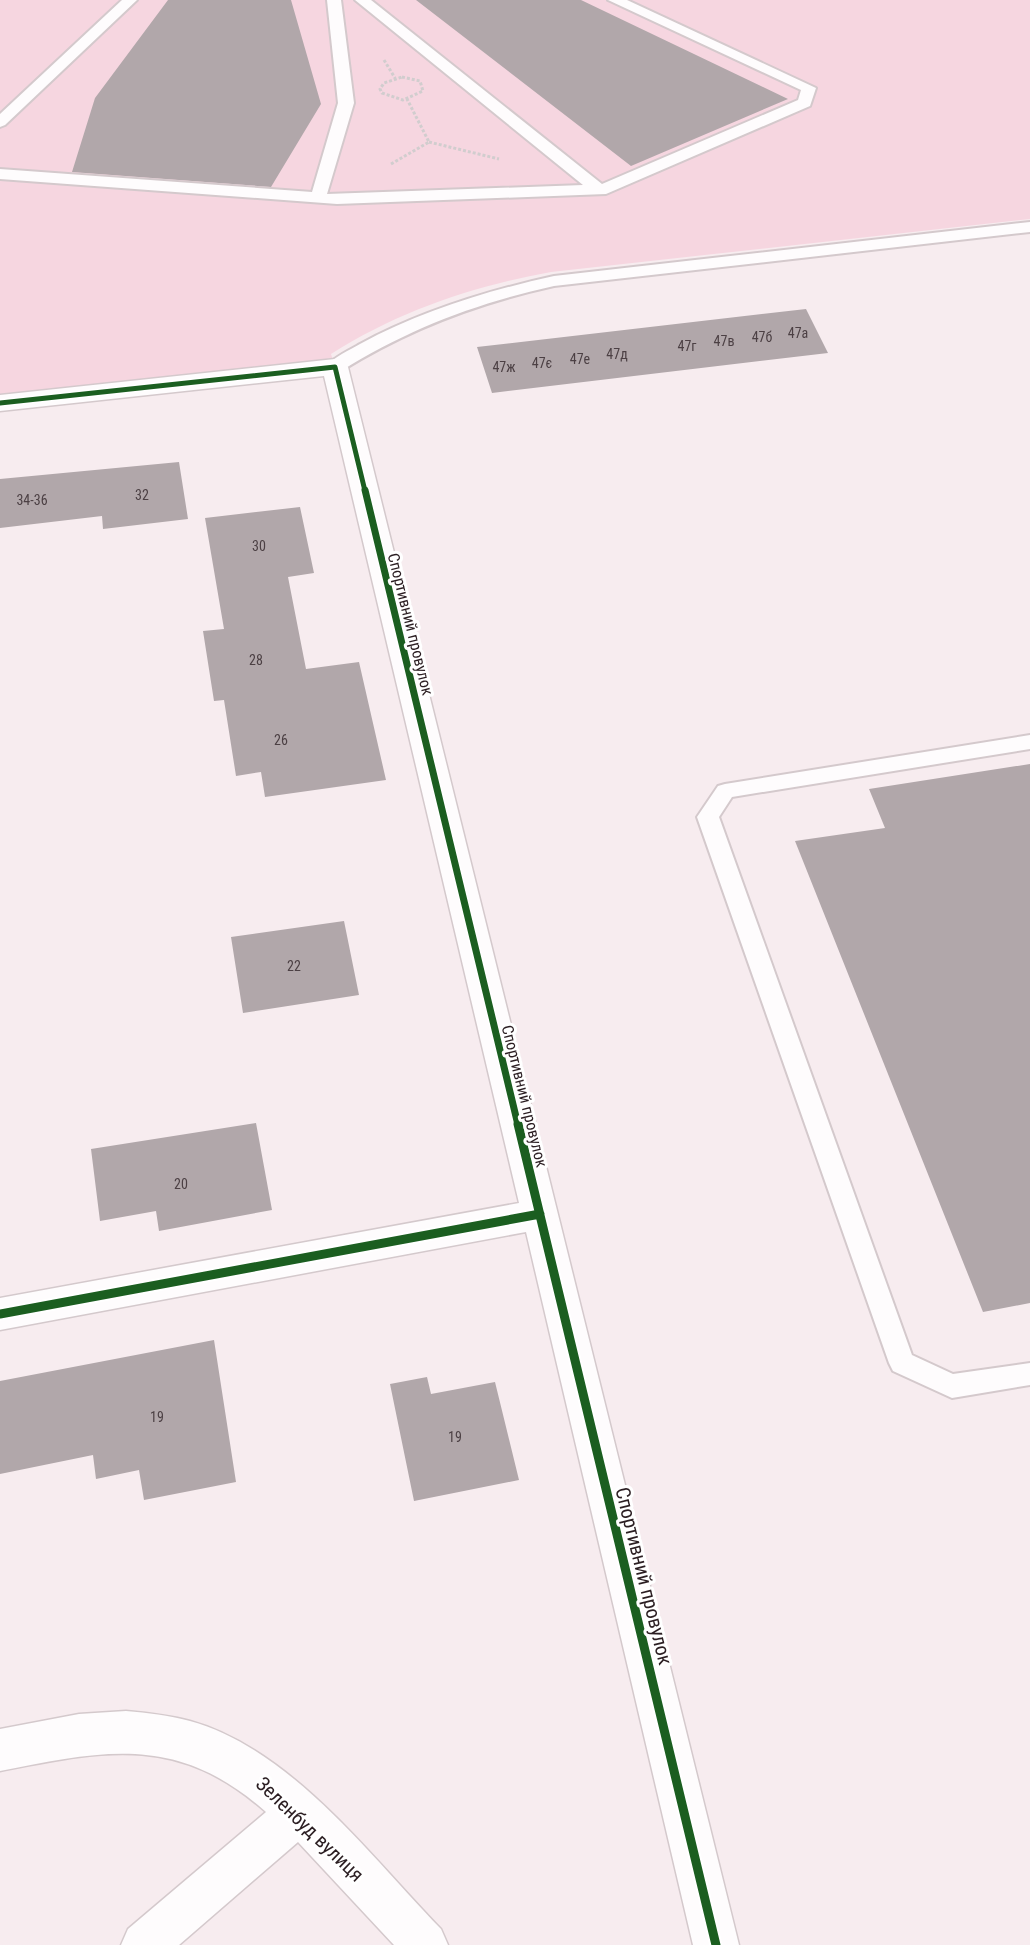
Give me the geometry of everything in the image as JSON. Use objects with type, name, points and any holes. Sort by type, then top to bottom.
[{"type":"street","points":[[0,403],[335,367]]},
{"type":"street","name":"Спортивний провулок","points":[[335,367],[716,1945]]},
{"type":"street","points":[[0,1314],[540,1214]]},
{"type":"street","name":"Зеленбуд вулиця","points":[[0,1750],[93,1733],[160,1734],[192,1742],[232,1758],[268,1782],[300,1812],[425,1945]]},
{"type":"street","points":[[144,1945],[300,1812]]},
{"type":"lane","points":[[0,122],[130,0]]},
{"type":"lane","points":[[325,198],[346,103],[334,0]]},
{"type":"lane","points":[[362,0],[598,189]]},
{"type":"lane","points":[[0,174],[325,198],[606,189],[805,103],[809,88],[615,0]]},
{"type":"lane","points":[[335,367],[361,349],[420,320],[485,297],[554,280],[1030,227]]},
{"type":"lane","points":[[1030,742],[725,791],[708,817],[902,1363],[952,1386],[1030,1374]]},
{"type":"path","points":[[395,78],[420,81],[423,91],[407,99],[386,96],[381,91],[381,86],[395,78]]},
{"type":"path","points":[[325,198],[429,142],[407,99]]},
{"type":"shaded area","points":[[0,0],[1030,0],[1030,219],[551,272],[465,293],[410,313],[331,354],[335,367],[0,404]]},
{"type":"building","points":[[168,0],[291,0],[321,104],[271,187],[72,172],[95,98]]},
{"type":"building","points":[[416,0],[581,0],[788,99],[631,166]]},
{"type":"building","points":[[806,309],[828,353],[492,393],[477,347]]},
{"type":"building","points":[[179,462],[188,519],[103,529],[102,516],[0,528],[0,479]]},
{"type":"building","points":[[300,507],[314,573],[288,577],[306,669],[359,662],[386,780],[265,797],[261,772],[236,776],[224,700],[214,701],[203,631],[224,629],[205,518]]},
{"type":"building","points":[[1030,764],[1030,1303],[983,1312],[795,841],[885,828],[869,789]]},
{"type":"building","points":[[344,921],[359,995],[243,1013],[231,937]]},
{"type":"building","points":[[256,1123],[272,1210],[159,1231],[156,1211],[100,1221],[91,1149]]},
{"type":"building","points":[[214,1340],[236,1482],[144,1500],[139,1470],[96,1479],[93,1455],[0,1474],[0,1381]]},
{"type":"building","points":[[427,1377],[431,1394],[495,1382],[519,1480],[414,1501],[390,1384]]},
{"type":"cycle path","points":[[0,403],[335,367],[716,1945]]},
{"type":"cycle path","points":[[0,1314],[540,1214]]}]
